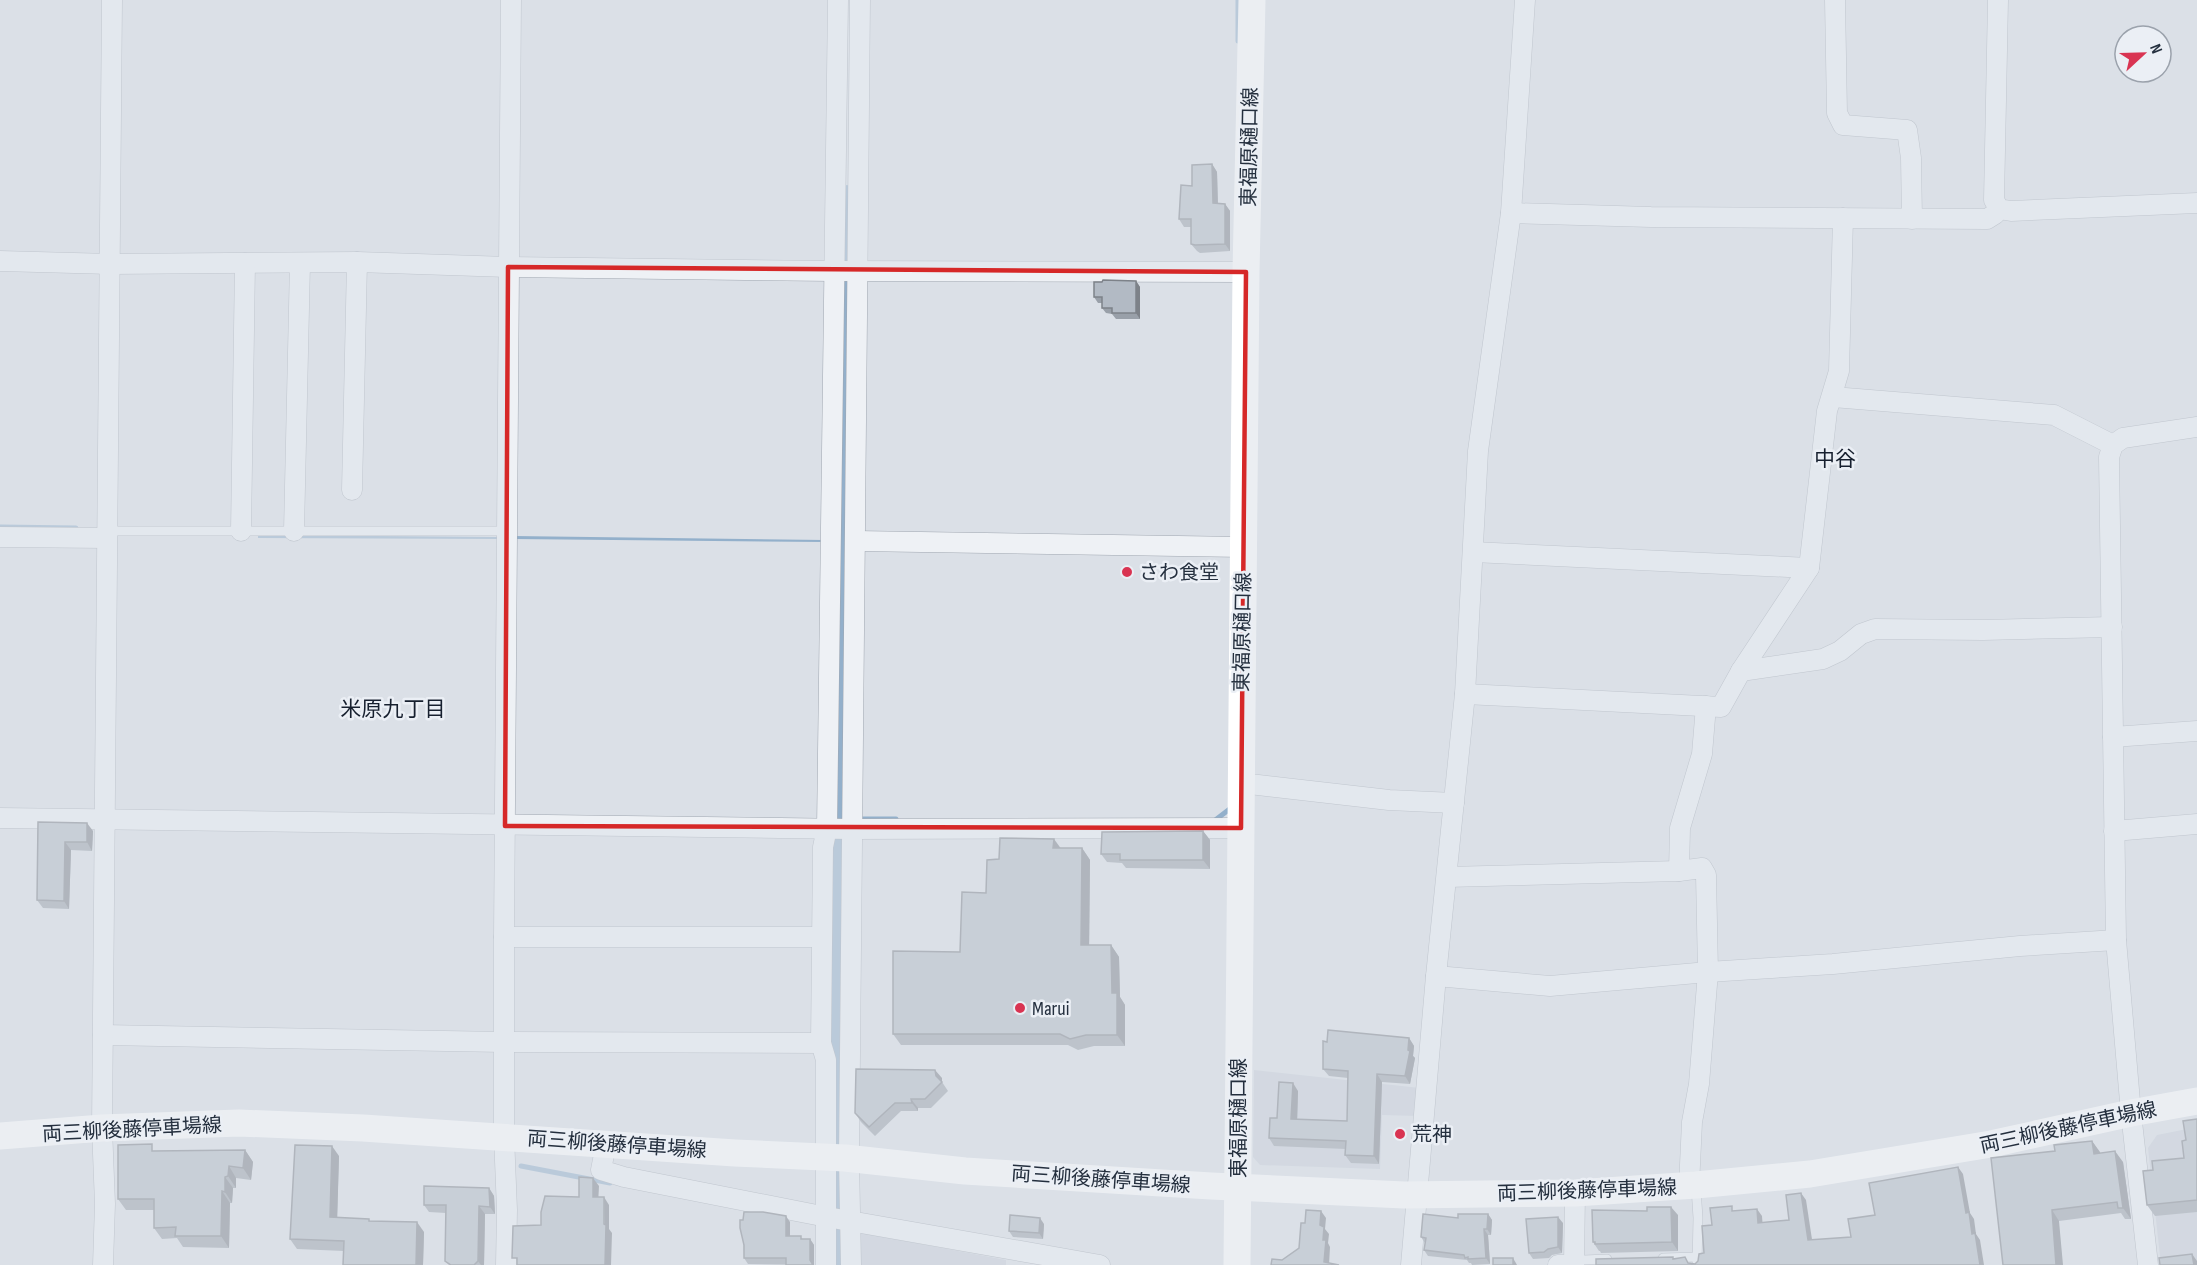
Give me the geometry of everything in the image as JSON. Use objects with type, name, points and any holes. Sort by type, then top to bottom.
[{"type":"main road","name":"東福原樋口線","points":[[1237,1265],[1246,272],[1252,0]]},
{"type":"main road","name":"両三柳後藤停車場線","points":[[0,1136],[102,1128],[239,1123],[504,1136],[837,1158],[965,1171],[1238,1186],[1417,1195],[1575,1193],[1693,1186],[1833,1171],[1991,1144],[2197,1101]]},
{"type":"street","points":[[104,1265],[105,1204],[102,1128],[112,0]]},
{"type":"street","points":[[506,1265],[504,937],[511,0]]},
{"type":"street","points":[[837,1158],[826,1060],[821,1043],[822,847],[827,828],[838,0]]},
{"type":"street","points":[[851,1265],[839,1219],[837,1158],[852,829],[860,0]]},
{"type":"street","points":[[1411,1265],[1436,976],[1465,694],[1478,451],[1511,213],[1525,0]]},
{"type":"street","points":[[1834,0],[1837,113],[1844,125],[1907,130],[1911,158],[1912,219]]},
{"type":"street","points":[[1998,0],[1994,200],[1999,209]]},
{"type":"street","points":[[1999,209],[2011,211],[2197,203]]},
{"type":"street","points":[[1511,213],[1651,217],[1987,219],[1999,209]]},
{"type":"street","points":[[1465,694],[1721,707],[1809,568],[1827,411],[1839,371],[1843,218]]},
{"type":"street","points":[[0,261],[111,264],[357,262],[508,267],[834,271],[1246,272]]},
{"type":"street","points":[[352,490],[357,262]]},
{"type":"street","points":[[241,531],[245,263]]},
{"type":"street","points":[[294,531],[300,263]]},
{"type":"street","points":[[1833,396],[2054,415],[2113,445]]},
{"type":"street","points":[[2148,1265],[2115,940],[2109,457],[2113,445],[2123,438],[2197,427]]},
{"type":"street","points":[[0,537],[106,534]]},
{"type":"street","points":[[856,541],[1244,547]]},
{"type":"street","points":[[1473,552],[1809,568]]},
{"type":"street","points":[[1742,671],[1823,659],[1840,651],[1861,634],[1875,629],[1983,630],[2112,627]]},
{"type":"street","points":[[1679,871],[1680,828],[1702,754],[1706,706]]},
{"type":"street","points":[[2114,737],[2197,731]]},
{"type":"street","points":[[1241,783],[1389,800],[1454,803]]},
{"type":"street","points":[[0,818],[852,829],[1240,828]]},
{"type":"street","points":[[2114,831],[2197,824]]},
{"type":"street","points":[[1447,877],[1679,871],[1702,868],[1706,875],[1708,972],[1699,1084],[1692,1122],[1693,1186]]},
{"type":"street","points":[[504,937],[822,937]]},
{"type":"street","points":[[1436,976],[1550,986],[2115,940]]},
{"type":"street","points":[[104,1035],[504,1042],[821,1043]]},
{"type":"street","points":[[606,1144],[601,1170],[624,1177],[839,1219],[1100,1265]]},
{"type":"street","points":[[1566,1261],[1575,1193]]},
{"type":"street","points":[[826,1265],[839,1219]]},
{"type":"lane","points":[[106,534],[241,531],[507,531]]},
{"type":"lane","points":[[1652,1258],[1697,1261],[1698,1206],[1693,1186]]},
{"type":"lane","points":[[1566,1261],[1618,1259]]},
{"type":"highlighted area","points":[[508,267],[1246,272],[1241,828],[505,826]]},
{"type":"shaded area","points":[[1254,1070],[1420,1088],[1419,1116],[1382,1115],[1380,1169],[1260,1165],[1253,1157]]},
{"type":"shaded area","points":[[2197,1127],[2197,1265],[2161,1265],[2148,1148],[2157,1135]]},
{"type":"shaded area","points":[[857,1232],[1006,1260],[1006,1265],[857,1265]]},
{"type":"water","points":[[258,535],[498,537],[497,539],[258,538]]},
{"type":"water","points":[[513,536],[824,540],[825,542],[513,539]]},
{"type":"building","points":[[1212,164],[1213,203],[1225,204],[1225,244],[1195,245],[1191,244],[1191,219],[1179,219],[1181,185],[1192,186],[1192,165]]},
{"type":"building","points":[[1136,281],[1136,313],[1112,313],[1112,308],[1102,308],[1102,297],[1094,297],[1094,282]]},
{"type":"building","points":[[38,822],[87,823],[87,842],[65,842],[64,901],[37,900]]},
{"type":"building","points":[[1203,831],[1203,860],[1120,860],[1120,854],[1101,854],[1102,832]]},
{"type":"building","points":[[1000,838],[1054,839],[1053,848],[1082,848],[1081,945],[1111,945],[1112,993],[1117,993],[1117,1035],[1086,1035],[1070,1039],[1060,1034],[893,1034],[893,951],[960,952],[962,892],[986,893],[987,860],[999,859]]},
{"type":"building","points":[[1328,1030],[1409,1038],[1408,1050],[1410,1051],[1405,1076],[1377,1074],[1374,1156],[1345,1155],[1346,1141],[1269,1138],[1270,1118],[1277,1118],[1279,1082],[1293,1083],[1291,1119],[1347,1121],[1348,1071],[1323,1069],[1323,1041],[1327,1042]]},
{"type":"building","points":[[856,1069],[935,1070],[936,1076],[942,1082],[925,1099],[911,1099],[912,1103],[895,1103],[869,1127],[855,1113]]},
{"type":"building","points":[[2197,1119],[2197,1200],[2147,1205],[2143,1171],[2153,1170],[2152,1161],[2184,1158],[2182,1141],[2186,1140],[2183,1121]]},
{"type":"building","points":[[2092,1141],[2094,1154],[2115,1151],[2123,1208],[2118,1208],[2117,1202],[2052,1210],[2056,1265],[2003,1265],[1991,1158],[2055,1151],[2054,1145]]},
{"type":"building","points":[[152,1144],[152,1151],[245,1150],[243,1168],[229,1166],[228,1176],[225,1177],[225,1192],[222,1191],[221,1236],[175,1236],[176,1227],[154,1228],[154,1199],[118,1199],[118,1145]]},
{"type":"building","points":[[295,1145],[332,1146],[330,1217],[417,1222],[416,1265],[343,1265],[344,1241],[290,1239]]},
{"type":"building","points":[[1958,1167],[1966,1213],[1969,1212],[1972,1234],[1975,1233],[1980,1265],[1596,1265],[1596,1259],[1673,1257],[1673,1259],[1685,1257],[1688,1263],[1695,1264],[1699,1254],[1704,1253],[1702,1226],[1712,1225],[1710,1208],[1732,1206],[1732,1211],[1757,1209],[1758,1223],[1789,1220],[1786,1195],[1801,1193],[1808,1240],[1851,1237],[1848,1219],[1875,1215],[1869,1183]]},
{"type":"building","points":[[579,1177],[593,1178],[593,1197],[604,1197],[605,1265],[517,1265],[517,1258],[512,1258],[513,1226],[541,1225],[545,1196],[579,1197]]},
{"type":"building","points":[[424,1186],[489,1188],[490,1207],[479,1206],[478,1261],[474,1265],[451,1265],[445,1261],[446,1205],[424,1205]]},
{"type":"building","points":[[1647,1207],[1671,1207],[1672,1242],[1595,1244],[1593,1242],[1592,1210],[1647,1211]]},
{"type":"building","points":[[1306,1210],[1321,1211],[1320,1225],[1324,1227],[1323,1240],[1326,1240],[1324,1262],[1339,1265],[1271,1265],[1272,1259],[1282,1260],[1299,1248],[1301,1223],[1305,1223]]},
{"type":"building","points":[[744,1212],[763,1212],[786,1216],[786,1236],[801,1236],[801,1239],[810,1239],[810,1260],[813,1265],[786,1265],[786,1258],[744,1258],[740,1220],[743,1220]]},
{"type":"building","points":[[1423,1214],[1458,1218],[1458,1214],[1488,1214],[1487,1229],[1484,1229],[1486,1258],[1468,1259],[1464,1255],[1424,1250],[1426,1238],[1421,1237]]},
{"type":"building","points":[[1010,1215],[1040,1218],[1039,1233],[1009,1231]]},
{"type":"building","points":[[1558,1217],[1558,1247],[1544,1252],[1529,1253],[1526,1219]]},
{"type":"building","points":[[2192,1254],[2194,1265],[2160,1265],[2159,1258]]},
{"type":"building","points":[[1493,1258],[1513,1258],[1513,1265],[1493,1265]]},
{"type":"waterway","points":[[1238,0],[1238,41]]},
{"type":"waterway","points":[[839,1265],[839,820],[845,201]]},
{"type":"waterway","points":[[0,527],[76,528]]},
{"type":"waterway","points":[[1214,821],[1231,806]]},
{"type":"waterway","points":[[862,819],[896,819]]},
{"type":"waterway","points":[[521,1166],[610,1183]]},
{"type":"place","name":"さわ食堂","points":[[1127,572]]},
{"type":"place","name":"Marui","points":[[1020,1008]]},
{"type":"place","name":"荒神","points":[[1400,1134]]},
{"type":"district","name":"中谷","points":[[1835,459]]},
{"type":"district","name":"米原九丁目","points":[[393,709]]}]
